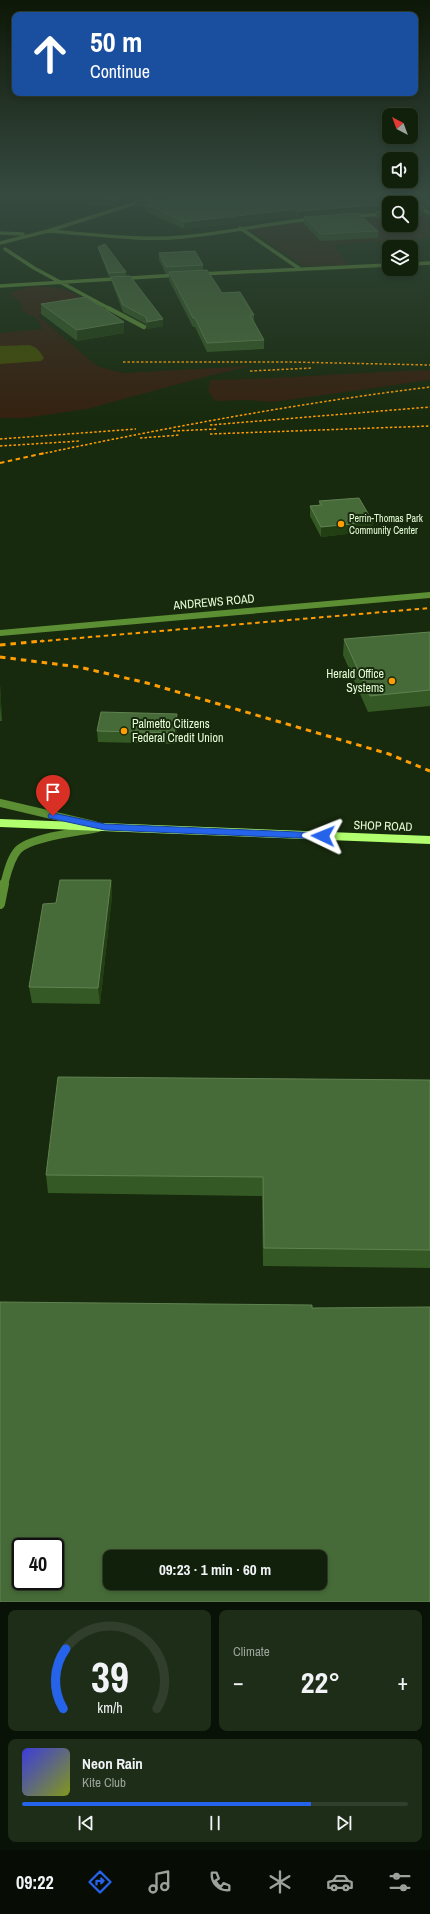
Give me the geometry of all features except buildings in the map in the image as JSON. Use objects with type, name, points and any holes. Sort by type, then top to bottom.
[{"type":"street","points":[[38,270],[144,327]]},
{"type":"street","points":[[193,275],[286,270]]},
{"type":"street","points":[[0,286],[185,275]]},
{"type":"street","name":"ANDREWS ROAD","points":[[0,633],[430,595]]},
{"type":"street","points":[[0,803],[105,827]]},
{"type":"street","name":"SHOP ROAD","points":[[0,823],[430,840]]},
{"type":"street","points":[[0,904],[10,866],[17,850],[34,841],[105,827]]},
{"type":"shaded area","points":[[32,286],[59,288],[76,294],[81,302],[46,310],[38,316],[97,366],[123,373],[251,366],[204,377],[87,409],[24,418],[0,418],[0,333],[43,329],[36,318],[23,311],[21,303],[9,293]]},
{"type":"shaded area","points":[[30,345],[41,353],[44,358],[41,361],[0,364],[0,346]]},
{"type":"shaded area","points":[[430,370],[430,380],[274,402],[247,400],[215,401],[208,390],[211,380]]},
{"type":"railway","points":[[123,362],[290,362],[430,365]]},
{"type":"railway","points":[[250,371],[312,368]]},
{"type":"railway","points":[[41,454],[235,416],[332,400],[430,387]]},
{"type":"railway","points":[[210,425],[430,407]]},
{"type":"railway","points":[[210,434],[430,426]]},
{"type":"railway","points":[[0,439],[136,429]]},
{"type":"railway","points":[[173,431],[217,429]]},
{"type":"railway","points":[[140,438],[180,435]]},
{"type":"railway","points":[[0,446],[80,441]]},
{"type":"railway","points":[[0,463],[45,453]]},
{"type":"railway","points":[[35,642],[430,608]]},
{"type":"railway","points":[[35,642],[43,641]]},
{"type":"railway","points":[[0,645],[35,642]]},
{"type":"railway","points":[[0,657],[79,667],[147,683],[389,754],[430,771]]},
{"type":"place","name":"Perrin-Thomas Park Community Center","points":[[341,524]]},
{"type":"place","name":"Herald Office Systems","points":[[392,681]]},
{"type":"place","name":"Palmetto Citizens Federal Credit Union","points":[[124,731]]},
{"type":"route","points":[[53,816],[105,827],[323,836]]}]
